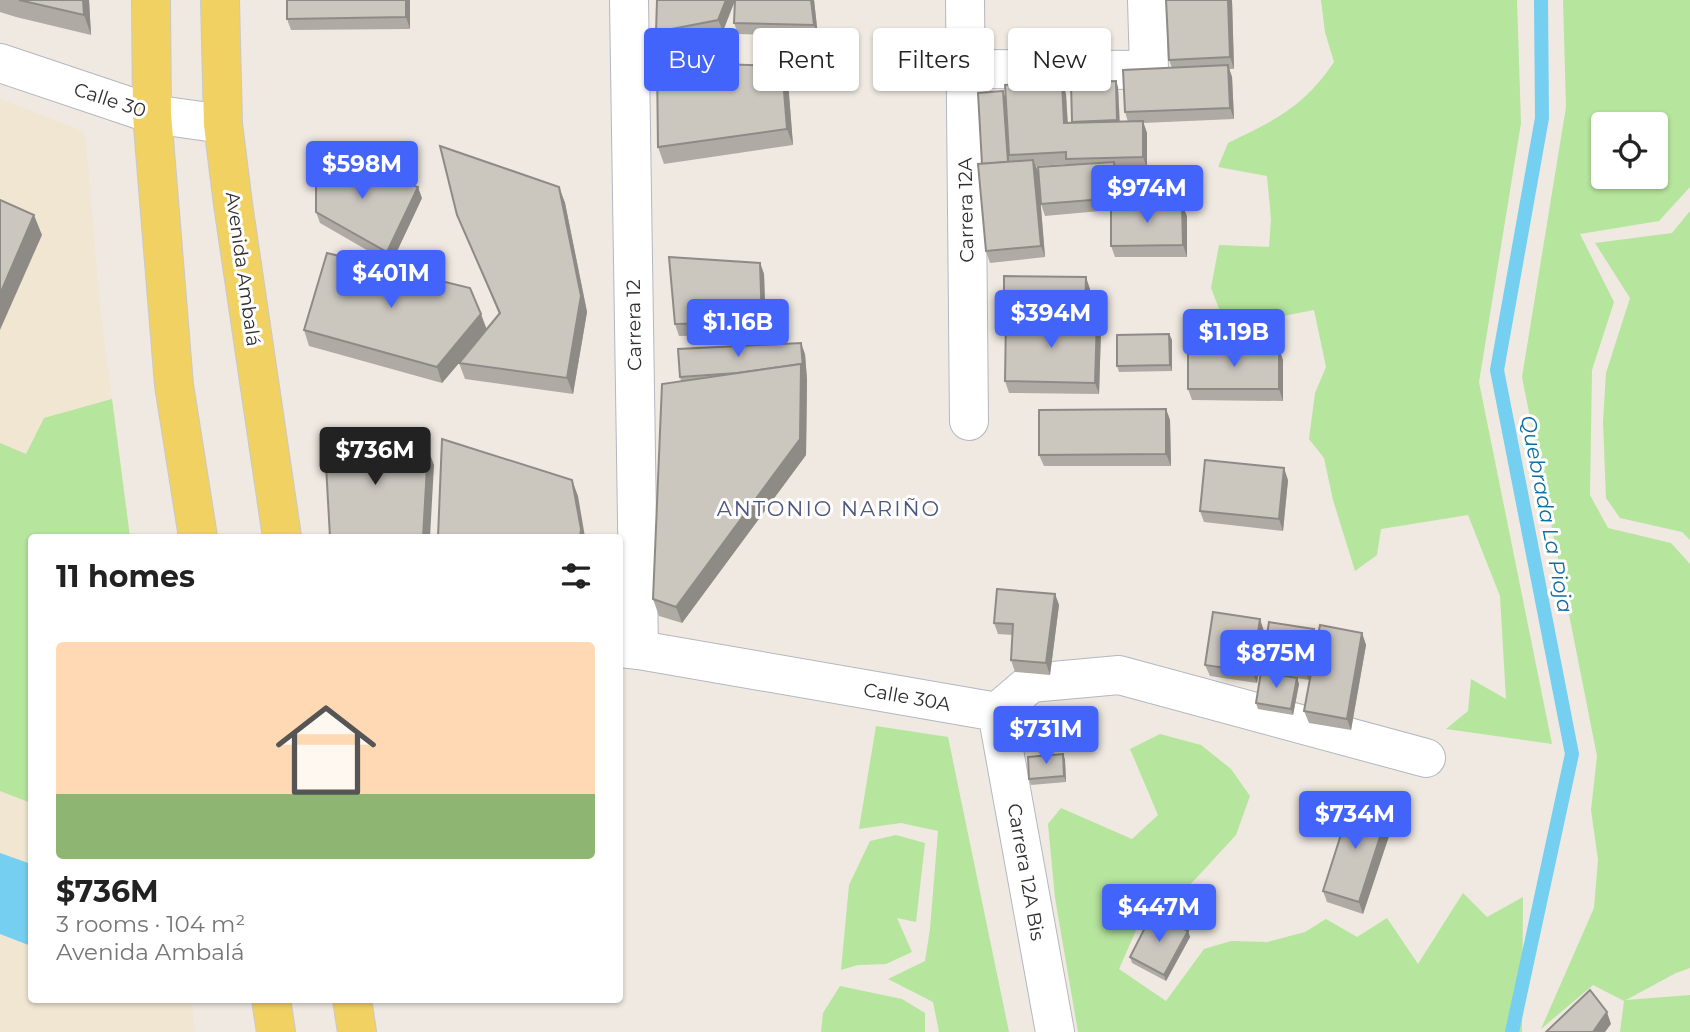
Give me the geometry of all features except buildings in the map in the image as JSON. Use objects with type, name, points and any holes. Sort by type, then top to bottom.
[{"type":"main road","points":[[151,0],[152,114],[174,384],[198,534]]},
{"type":"main road","name":"Avenida Ambalá","points":[[220,0],[223,124],[282,534]]},
{"type":"main road","points":[[272,1003],[276,1032]]},
{"type":"main road","points":[[353,1003],[357,1032]]},
{"type":"street","name":"Carrera 12","points":[[629,0],[629,649]]},
{"type":"street","name":"Carrera 12A","points":[[965,0],[965,28]]},
{"type":"street","points":[[994,69],[1149,70],[1147,0]]},
{"type":"street","name":"Calle 30","points":[[0,63],[152,114],[223,124]]},
{"type":"street","name":"Carrera 12A","points":[[965,91],[969,421]]},
{"type":"street","name":"Calle 30A","points":[[629,649],[997,712]]},
{"type":"street","points":[[997,712],[1031,683],[1119,676],[1426,758]]},
{"type":"street","name":"Carrera 12A Bis","points":[[997,712],[1055,1032]]},
{"type":"shaded area","points":[[0,99],[85,132],[100,307],[130,534],[28,534],[28,1003],[191,1003],[195,1032],[0,1032]]},
{"type":"green space","points":[[1321,0],[1517,0],[1521,123],[1479,382],[1552,744],[1446,729],[1468,711],[1471,679],[1506,699],[1500,596],[1468,515],[1381,529],[1377,555],[1355,571],[1333,500],[1324,458],[1309,439],[1315,393],[1326,367],[1314,310],[1226,327],[1211,288],[1219,245],[1269,247],[1271,219],[1267,176],[1218,167],[1228,143],[1274,119],[1299,102],[1323,78],[1334,62],[1325,32]]},
{"type":"green space","points":[[1563,0],[1690,0],[1690,187],[1659,221],[1580,234],[1614,302],[1592,370],[1590,495],[1608,528],[1671,543],[1690,564],[1690,968],[1626,1000],[1690,995],[1690,1032],[1620,1032],[1624,1001],[1593,985],[1541,1029],[1594,908],[1598,860],[1591,810],[1597,756],[1522,377],[1566,107]]},
{"type":"green space","points":[[1690,211],[1690,540],[1682,532],[1620,518],[1606,498],[1603,422],[1606,373],[1630,298],[1595,243],[1672,233]]},
{"type":"green space","points":[[112,399],[130,534],[28,534],[28,802],[0,791],[0,443],[26,454],[44,418]]},
{"type":"green space","points":[[876,726],[948,737],[1009,1032],[939,1032],[933,1002],[888,979],[925,961],[938,831],[901,823],[859,829]]},
{"type":"green space","points":[[1160,734],[1201,745],[1231,769],[1250,796],[1236,835],[1201,873],[1183,892],[1146,908],[1119,969],[1166,1001],[1204,949],[1231,941],[1267,942],[1305,932],[1326,919],[1357,937],[1387,918],[1418,964],[1463,893],[1487,917],[1523,897],[1522,1032],[1078,1032],[1055,898],[1048,824],[1061,808],[1132,839],[1158,815],[1130,749]]},
{"type":"green space","points":[[896,835],[925,843],[916,922],[897,918],[912,952],[886,964],[858,965],[841,970],[849,885],[870,841]]},
{"type":"green space","points":[[840,986],[902,999],[925,1013],[925,1032],[821,1032],[823,1013]]},
{"type":"water","points":[[0,853],[28,863],[28,945],[0,934]]},
{"type":"waterway","name":"Quebrada La Pioja","points":[[1512,1032],[1572,754],[1497,370],[1542,118],[1541,0]]},
{"type":"district","name":"ANTONIO NARIÑO","points":[[829,508]]}]
